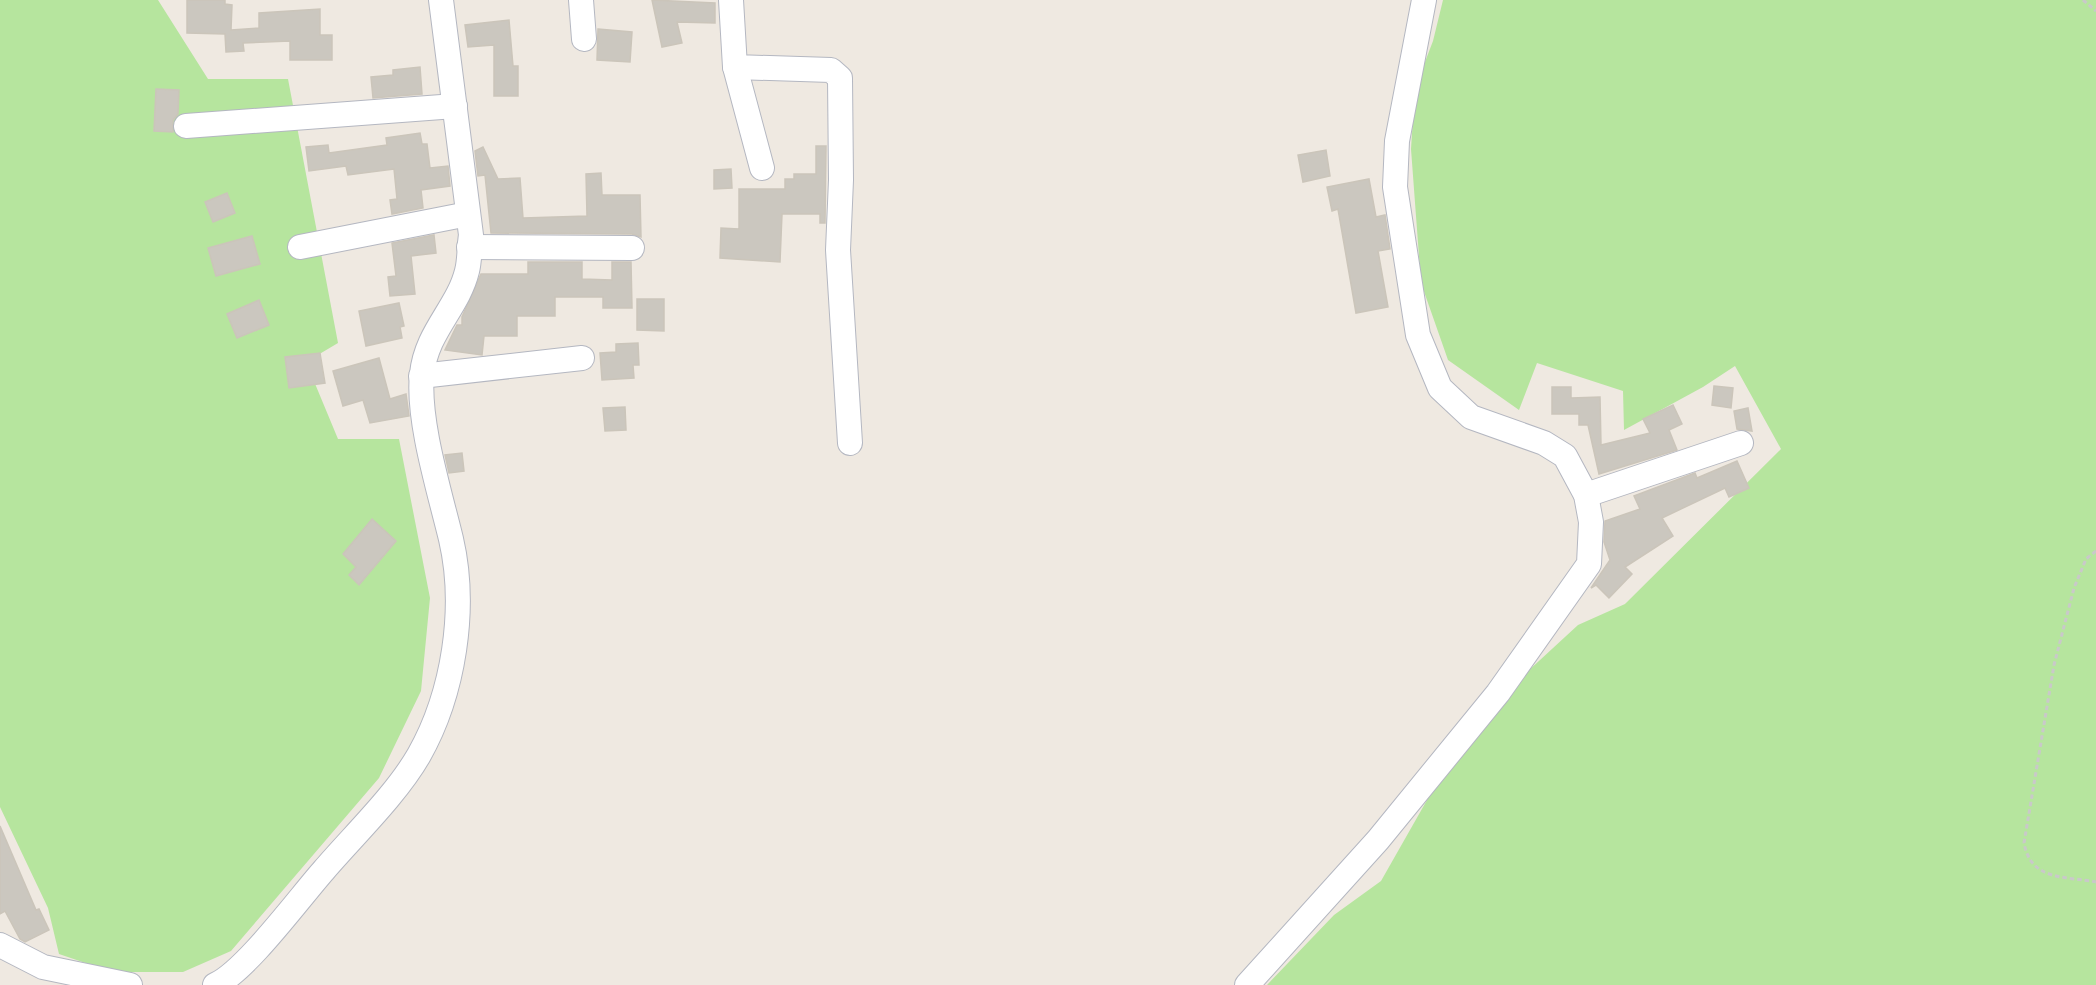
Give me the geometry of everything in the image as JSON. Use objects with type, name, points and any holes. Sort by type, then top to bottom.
[{"type":"street","points":[[215,985],[224,982],[250,956],[390,794],[419,755],[438,709],[452,659],[458,601],[452,543],[426,433],[421,376],[425,357],[437,327],[468,271],[468,214],[441,0]]},
{"type":"street","points":[[581,0],[584,39]]},
{"type":"street","points":[[732,0],[735,67],[762,168]]},
{"type":"street","points":[[1247,985],[1378,840],[1498,693],[1589,564],[1590,522],[1586,495],[1565,456],[1556,449],[1471,417],[1453,403],[1440,388],[1418,335],[1395,187],[1397,141],[1424,0]]},
{"type":"street","points":[[735,67],[831,70],[840,78],[841,180],[838,250],[850,443]]},
{"type":"street","points":[[186,126],[455,106]]},
{"type":"street","points":[[300,247],[468,214]]},
{"type":"street","points":[[469,247],[632,248]]},
{"type":"street","points":[[421,376],[582,358]]},
{"type":"street","points":[[1586,495],[1741,443]]},
{"type":"street","points":[[0,945],[73,979],[130,985]]},
{"type":"path","points":[[2083,0],[2096,11]]},
{"type":"path","points":[[2096,551],[2086,559],[2074,588],[2054,665],[2024,843],[2030,863],[2044,873],[2096,882]]},
{"type":"green space","points":[[0,0],[158,0],[208,79],[288,79],[338,343],[306,362],[338,439],[399,439],[430,598],[421,691],[379,778],[231,951],[183,972],[112,972],[59,954],[48,908],[0,807]]},
{"type":"green space","points":[[1443,0],[2096,0],[2096,985],[1267,985],[1334,915],[1381,881],[1435,786],[1513,685],[1578,625],[1625,604],[1781,449],[1735,366],[1703,387],[1624,430],[1623,391],[1537,363],[1519,410],[1448,360],[1421,283],[1411,149],[1415,88],[1433,41]]},
{"type":"building","points":[[187,0],[225,0],[225,4],[232,5],[231,30],[259,28],[259,13],[320,9],[320,35],[332,35],[332,60],[290,60],[290,41],[243,43],[244,51],[226,52],[225,34],[187,33]]},
{"type":"building","points":[[652,0],[715,3],[715,23],[677,22],[682,43],[662,47]]},
{"type":"building","points":[[509,20],[513,66],[518,66],[518,96],[494,96],[494,45],[468,47],[465,25]]},
{"type":"building","points":[[598,29],[632,32],[630,62],[597,60]]},
{"type":"building","points":[[420,67],[422,94],[373,98],[371,77],[393,75],[393,70]]},
{"type":"building","points":[[156,89],[179,90],[178,114],[173,120],[173,132],[154,131]]},
{"type":"building","points":[[420,133],[422,144],[427,144],[430,168],[448,166],[450,186],[421,190],[423,208],[392,214],[390,200],[397,199],[394,169],[348,175],[346,166],[309,171],[306,147],[328,145],[329,153],[387,145],[386,138]]},
{"type":"building","points":[[816,146],[826,146],[825,223],[820,223],[820,214],[782,214],[780,262],[720,258],[721,228],[739,229],[739,189],[785,189],[785,179],[794,179],[794,174],[816,174]]},
{"type":"building","points":[[483,147],[498,179],[520,178],[523,218],[587,216],[586,174],[601,173],[602,195],[640,195],[641,237],[632,234],[491,233],[485,175],[478,176],[475,151]]},
{"type":"building","points":[[1326,150],[1330,176],[1303,182],[1298,155]]},
{"type":"building","points":[[731,169],[732,188],[714,189],[714,170]]},
{"type":"building","points":[[1369,179],[1376,217],[1385,215],[1390,249],[1378,251],[1388,307],[1356,313],[1338,209],[1332,211],[1327,187]]},
{"type":"building","points":[[227,193],[235,213],[213,222],[205,202]]},
{"type":"building","points":[[434,235],[436,253],[411,256],[415,294],[390,296],[388,277],[396,276],[392,243]]},
{"type":"building","points":[[252,236],[260,264],[216,276],[208,248]]},
{"type":"building","points":[[528,262],[582,262],[582,279],[612,280],[612,262],[631,262],[632,308],[603,308],[603,297],[555,297],[555,316],[517,316],[517,336],[484,336],[482,355],[445,350],[457,325],[462,325],[462,317],[481,274],[528,274]]},
{"type":"building","points":[[637,299],[664,299],[664,331],[637,330]]},
{"type":"building","points":[[259,300],[269,325],[237,338],[227,314]]},
{"type":"building","points":[[399,303],[404,326],[400,327],[402,338],[366,346],[359,311]]},
{"type":"building","points":[[638,343],[639,365],[633,365],[634,378],[602,380],[600,353],[616,352],[616,344]]},
{"type":"building","points":[[320,353],[325,383],[289,388],[285,357]]},
{"type":"building","points":[[379,358],[390,399],[406,394],[409,416],[370,423],[363,400],[343,406],[333,371]]},
{"type":"building","points":[[1714,386],[1733,388],[1731,408],[1712,405]]},
{"type":"building","points":[[1552,387],[1571,387],[1571,398],[1600,397],[1601,445],[1650,433],[1643,419],[1673,405],[1682,424],[1669,430],[1677,450],[1599,474],[1588,425],[1579,425],[1579,414],[1552,414]]},
{"type":"building","points":[[625,407],[626,430],[605,431],[603,408]]},
{"type":"building","points":[[1748,408],[1752,431],[1737,429],[1734,411]]},
{"type":"building","points":[[462,453],[464,471],[449,473],[445,455]]},
{"type":"building","points":[[1737,461],[1749,488],[1729,497],[1725,488],[1662,518],[1673,536],[1625,567],[1632,574],[1609,598],[1596,585],[1591,588],[1610,560],[1604,542],[1605,521],[1640,509],[1634,496],[1695,473],[1697,478]]},
{"type":"building","points":[[372,519],[396,541],[359,585],[349,575],[356,567],[343,554]]},
{"type":"building","points":[[0,826],[36,910],[39,909],[49,930],[25,942],[20,939],[5,911],[0,914]]}]
